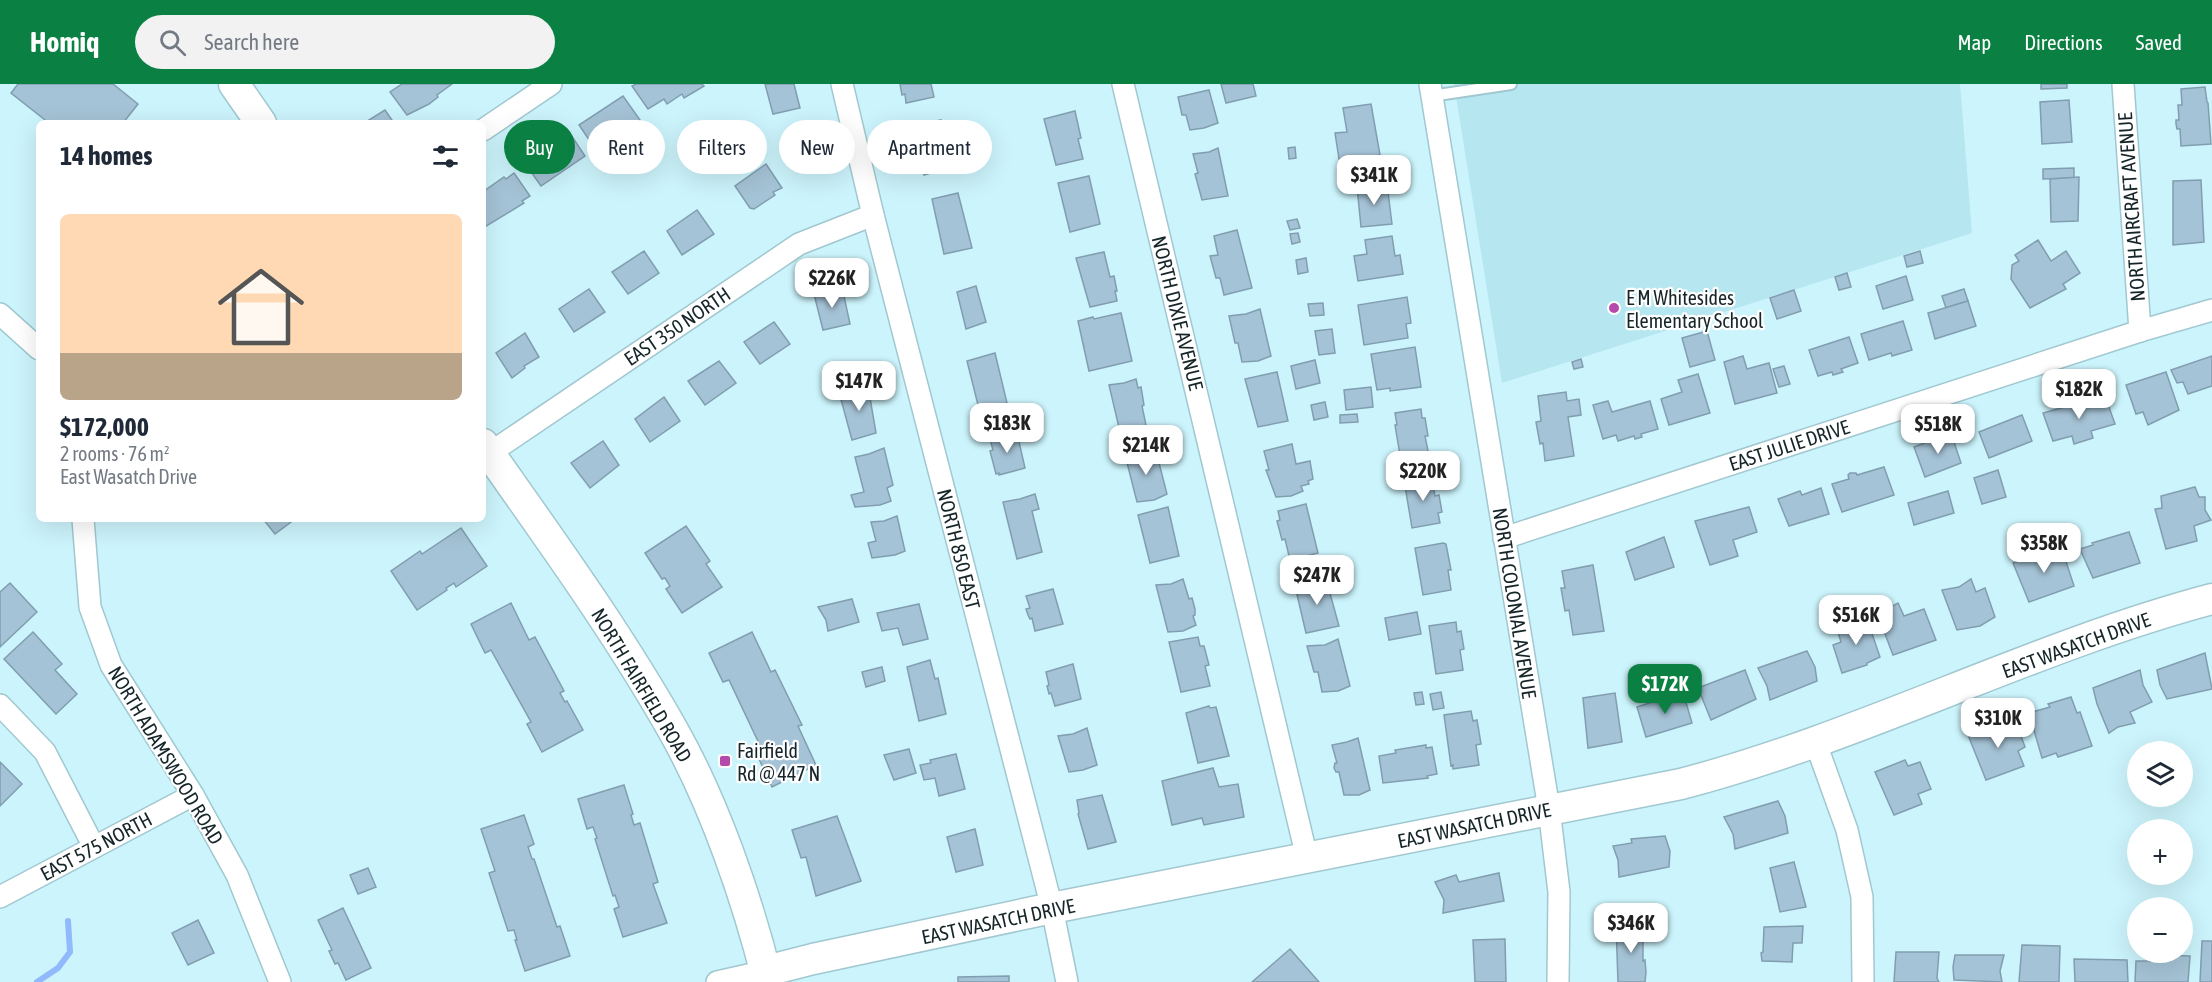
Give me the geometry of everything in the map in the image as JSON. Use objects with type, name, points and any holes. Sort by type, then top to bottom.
[{"type":"street","points":[[234,84],[259,120]]},
{"type":"street","points":[[486,128],[551,84]]},
{"type":"street","name":"NORTH 850 EAST","points":[[842,84],[873,215],[1052,908],[1067,982]]},
{"type":"street","name":"NORTH DIXIE AVENUE","points":[[1123,84],[1307,858]]},
{"type":"street","name":"NORTH AIRCRAFT AVENUE","points":[[2123,84],[2140,331]]},
{"type":"street","name":"NORTH COLONIAL AVENUE","points":[[1430,90],[1549,809],[1559,892],[1558,982]]},
{"type":"street","name":"EAST 350 NORTH","points":[[486,448],[799,243],[873,215]]},
{"type":"street","name":"EAST JULIE DRIVE","points":[[1504,538],[2140,331],[2212,310]]},
{"type":"street","points":[[0,314],[36,346]]},
{"type":"street","name":"NORTH FAIRFIELD ROAD","points":[[486,448],[621,644],[674,732],[724,843],[755,932],[767,976]]},
{"type":"street","name":"NORTH ADAMSWOOD ROAD","points":[[83,522],[90,607],[111,665],[193,795],[237,875],[280,982]]},
{"type":"street","name":"EAST WASATCH DRIVE","points":[[717,982],[767,976],[813,959],[1052,908],[1681,784],[1749,765],[2104,633],[2212,599]]},
{"type":"street","points":[[0,705],[45,752],[94,847]]},
{"type":"street","points":[[1815,741],[1847,830],[1862,897],[1863,982]]},
{"type":"street","name":"EAST 575 NORTH","points":[[0,897],[193,795]]},
{"type":"lane","points":[[1430,90],[1511,84]]},
{"type":"shaded area","name":"E M Whitesides Elementary School","points":[[1454,84],[1960,84],[1972,233],[1502,383]]},
{"type":"building","points":[[18,84],[113,84],[138,104],[125,120],[45,120],[11,93]]},
{"type":"building","points":[[402,84],[452,84],[429,104],[407,115],[390,92]]},
{"type":"building","points":[[636,84],[702,84],[704,86],[684,98],[682,94],[667,104],[664,99],[648,109],[632,86]]},
{"type":"building","points":[[765,84],[794,84],[800,108],[773,114]]},
{"type":"building","points":[[900,84],[931,84],[934,97],[906,103]]},
{"type":"building","points":[[1221,84],[1253,84],[1256,96],[1226,103]]},
{"type":"building","points":[[2041,84],[2067,84],[2067,88],[2041,89]]},
{"type":"building","points":[[2205,87],[2211,144],[2181,146],[2180,129],[2177,129],[2176,120],[2179,120],[2178,105],[2182,105],[2181,89]]},
{"type":"building","points":[[1209,90],[1218,123],[1190,130],[1186,115],[1182,115],[1178,97]]},
{"type":"building","points":[[623,96],[640,120],[587,120],[587,137],[579,125]]},
{"type":"building","points":[[2069,100],[2072,142],[2042,144],[2040,102]]},
{"type":"building","points":[[1371,104],[1380,155],[1352,160],[1351,157],[1339,159],[1335,133],[1347,132],[1343,108]]},
{"type":"building","points":[[385,110],[392,120],[369,120]]},
{"type":"building","points":[[1075,111],[1083,159],[1056,165],[1044,119]]},
{"type":"building","points":[[575,141],[585,156],[575,163]]},
{"type":"building","points":[[1295,147],[1296,158],[1289,159],[1288,148]]},
{"type":"building","points":[[1218,148],[1228,196],[1202,200],[1195,174],[1198,173],[1193,154]]},
{"type":"building","points":[[767,166],[782,188],[773,192],[775,195],[754,209],[750,208],[735,186],[752,174],[767,174]]},
{"type":"building","points":[[2074,168],[2074,178],[2043,179],[2043,169]]},
{"type":"building","points":[[515,174],[530,196],[522,201],[524,203],[486,226],[486,190],[504,177],[506,179]]},
{"type":"building","points":[[532,174],[559,174],[541,186]]},
{"type":"building","points":[[1089,176],[1100,224],[1070,232],[1058,183]]},
{"type":"building","points":[[2079,177],[2078,221],[2051,222],[2050,179]]},
{"type":"building","points":[[2201,180],[2204,242],[2173,245],[2173,181]]},
{"type":"building","points":[[1387,184],[1392,224],[1361,227],[1357,187]]},
{"type":"building","points":[[958,193],[972,248],[944,254],[932,199]]},
{"type":"building","points":[[697,210],[714,234],[682,255],[667,231]]},
{"type":"building","points":[[1297,219],[1300,228],[1290,230],[1287,221]]},
{"type":"building","points":[[1237,230],[1252,288],[1224,295],[1220,278],[1216,278],[1210,256],[1218,255],[1214,236]]},
{"type":"building","points":[[1298,233],[1300,242],[1292,244],[1290,234]]},
{"type":"building","points":[[1392,236],[1395,256],[1400,255],[1403,274],[1358,281],[1354,256],[1367,254],[1365,240]]},
{"type":"building","points":[[2038,240],[2051,261],[2066,251],[2080,273],[2063,284],[2066,289],[2030,308],[2011,279],[2012,265],[2019,261],[2015,255]]},
{"type":"building","points":[[644,251],[659,273],[628,294],[612,272]]},
{"type":"building","points":[[1920,251],[1923,263],[1907,267],[1904,256]]},
{"type":"building","points":[[1104,252],[1110,277],[1114,276],[1117,301],[1090,307],[1076,258]]},
{"type":"building","points":[[1306,258],[1308,272],[1298,274],[1296,260]]},
{"type":"building","points":[[1847,273],[1851,287],[1839,290],[1835,277]]},
{"type":"building","points":[[1906,276],[1913,300],[1883,309],[1876,286]]},
{"type":"building","points":[[976,286],[986,322],[966,329],[957,292]]},
{"type":"building","points":[[842,287],[850,324],[823,330],[814,294]]},
{"type":"building","points":[[589,289],[605,312],[574,332],[559,309]]},
{"type":"building","points":[[1964,289],[1968,301],[1946,308],[1942,296]]},
{"type":"building","points":[[1794,290],[1801,311],[1777,319],[1770,298]]},
{"type":"building","points":[[1407,297],[1411,323],[1406,324],[1408,338],[1364,345],[1358,305]]},
{"type":"building","points":[[1968,301],[1976,326],[1935,339],[1928,313]]},
{"type":"building","points":[[1323,303],[1324,315],[1310,316],[1308,304]]},
{"type":"building","points":[[1260,309],[1271,356],[1258,361],[1242,362],[1229,316]]},
{"type":"building","points":[[1121,313],[1132,361],[1089,371],[1078,321]]},
{"type":"building","points":[[1903,321],[1912,350],[1892,356],[1891,353],[1869,360],[1861,334]]},
{"type":"building","points":[[774,322],[790,344],[760,364],[744,342]]},
{"type":"building","points":[[1332,329],[1335,353],[1319,355],[1315,331]]},
{"type":"building","points":[[1707,331],[1715,360],[1690,367],[1682,338]]},
{"type":"building","points":[[525,333],[539,357],[524,366],[525,368],[512,378],[496,353]]},
{"type":"building","points":[[1849,337],[1858,363],[1841,369],[1843,372],[1818,376],[1809,350]]},
{"type":"building","points":[[1415,347],[1421,387],[1390,391],[1390,388],[1377,390],[1371,354]]},
{"type":"building","points":[[995,353],[1007,403],[994,408],[979,409],[967,361]]},
{"type":"building","points":[[1743,356],[1747,369],[1769,363],[1777,393],[1735,404],[1724,362]]},
{"type":"building","points":[[2212,356],[2212,386],[2188,394],[2183,382],[2177,383],[2171,370]]},
{"type":"building","points":[[1581,359],[1583,367],[1574,369],[1572,362]]},
{"type":"building","points":[[1315,360],[1320,383],[1296,389],[1291,366]]},
{"type":"building","points":[[719,361],[736,383],[705,405],[688,381]]},
{"type":"building","points":[[1784,366],[1790,384],[1779,387],[1773,369]]},
{"type":"building","points":[[1277,372],[1288,421],[1258,427],[1245,379]]},
{"type":"building","points":[[2166,372],[2179,410],[2148,425],[2143,412],[2136,414],[2126,385]]},
{"type":"building","points":[[1698,374],[1710,413],[1669,425],[1661,399],[1682,392],[1678,380]]},
{"type":"building","points":[[1136,379],[1138,388],[1141,387],[1146,425],[1135,431],[1120,432],[1109,385]]},
{"type":"building","points":[[868,386],[876,433],[852,440],[839,392]]},
{"type":"building","points":[[1371,387],[1373,407],[1346,410],[1344,390]]},
{"type":"building","points":[[1566,392],[1567,401],[1579,399],[1581,415],[1568,417],[1574,456],[1545,461],[1543,443],[1540,444],[1536,422],[1541,421],[1538,396]]},
{"type":"building","points":[[2105,396],[2115,424],[2091,431],[2093,438],[2074,444],[2072,436],[2053,441],[2043,413]]},
{"type":"building","points":[[664,397],[680,421],[650,442],[635,419]]},
{"type":"building","points":[[1608,401],[1612,412],[1650,401],[1658,429],[1641,434],[1642,437],[1635,439],[1634,436],[1618,441],[1616,435],[1603,439],[1593,405]]},
{"type":"building","points":[[1325,402],[1328,417],[1314,420],[1311,405]]},
{"type":"building","points":[[1421,409],[1422,418],[1425,418],[1428,436],[1425,436],[1429,456],[1401,461],[1395,413]]},
{"type":"building","points":[[1357,414],[1358,422],[1340,423],[1340,415]]},
{"type":"building","points":[[2022,415],[2032,441],[1989,458],[1979,432]]},
{"type":"building","points":[[1017,433],[1025,468],[996,474],[990,451],[993,450],[990,439]]},
{"type":"building","points":[[1951,433],[1961,463],[1925,477],[1914,447]]},
{"type":"building","points":[[603,441],[619,465],[590,488],[571,463]]},
{"type":"building","points":[[1292,444],[1296,464],[1310,461],[1313,479],[1308,481],[1309,484],[1301,486],[1303,491],[1291,496],[1276,497],[1266,470],[1269,470],[1264,451]]},
{"type":"building","points":[[884,448],[893,485],[887,488],[891,501],[880,505],[855,507],[851,495],[864,492],[855,457]]},
{"type":"building","points":[[1152,449],[1155,460],[1158,459],[1167,494],[1154,500],[1137,502],[1125,455],[1140,454]]},
{"type":"building","points":[[1884,467],[1894,495],[1842,512],[1832,484],[1849,479],[1850,473],[1857,475]]},
{"type":"building","points":[[1998,470],[2006,497],[1982,504],[1974,478]]},
{"type":"building","points":[[1431,475],[1435,496],[1439,495],[1442,512],[1438,513],[1440,523],[1412,528],[1404,480]]},
{"type":"building","points":[[2195,487],[2199,497],[2205,497],[2205,510],[2211,520],[2194,526],[2197,541],[2166,549],[2155,509],[2162,508],[2161,496]]},
{"type":"building","points":[[1821,488],[1829,514],[1789,526],[1778,499],[1800,491],[1802,495]]},
{"type":"building","points":[[1948,491],[1954,513],[1914,525],[1908,503]]},
{"type":"building","points":[[1035,494],[1039,509],[1032,511],[1042,552],[1017,559],[1003,502]]},
{"type":"building","points":[[1306,504],[1318,553],[1290,560],[1285,539],[1282,540],[1277,521],[1280,520],[1278,511]]},
{"type":"building","points":[[1168,507],[1179,556],[1150,563],[1138,515]]},
{"type":"building","points":[[1749,507],[1757,532],[1733,540],[1738,556],[1710,565],[1695,521]]},
{"type":"building","points":[[897,516],[905,551],[895,555],[872,558],[868,543],[876,541],[871,522],[884,521]]},
{"type":"building","points":[[265,522],[291,522],[275,534]]},
{"type":"building","points":[[686,526],[710,561],[706,564],[722,587],[682,613],[666,589],[670,586],[665,578],[662,579],[645,553]]},
{"type":"building","points":[[461,528],[487,566],[456,587],[454,583],[446,588],[447,590],[417,610],[391,571],[420,551],[422,554]]},
{"type":"building","points":[[2129,532],[2140,563],[2093,578],[2080,549]]},
{"type":"building","points":[[1664,537],[1674,567],[1635,580],[1626,552]]},
{"type":"building","points":[[1446,544],[1451,570],[1448,570],[1451,590],[1423,595],[1415,548]]},
{"type":"building","points":[[2061,546],[2074,586],[2029,602],[2013,563]]},
{"type":"building","points":[[1593,565],[1604,631],[1573,635],[1569,610],[1565,611],[1561,588],[1565,588],[1562,571]]},
{"type":"building","points":[[1183,579],[1189,599],[1192,598],[1196,625],[1183,631],[1168,632],[1156,585],[1171,584]]},
{"type":"building","points":[[1326,579],[1339,626],[1306,633],[1295,586]]},
{"type":"building","points":[[1971,579],[1976,592],[1985,588],[1995,617],[1980,626],[1957,630],[1942,590],[1959,587]]},
{"type":"building","points":[[10,583],[37,612],[0,647],[0,592]]},
{"type":"building","points":[[1053,589],[1063,624],[1035,631],[1032,618],[1030,619],[1026,609],[1030,608],[1026,596]]},
{"type":"building","points":[[852,599],[859,622],[828,631],[826,620],[818,607]]},
{"type":"building","points":[[511,603],[529,640],[535,637],[564,691],[560,693],[583,730],[542,752],[527,724],[531,722],[491,650],[485,653],[471,624]]},
{"type":"building","points":[[1898,603],[1904,616],[1924,609],[1936,640],[1893,655],[1876,610],[1889,608]]},
{"type":"building","points":[[919,604],[928,639],[903,645],[898,628],[882,631],[877,613]]},
{"type":"building","points":[[1417,612],[1421,634],[1389,640],[1385,618]]},
{"type":"building","points":[[1863,617],[1864,620],[1867,619],[1880,657],[1867,665],[1842,673],[1833,645],[1841,642],[1837,629]]},
{"type":"building","points":[[1456,622],[1457,632],[1461,631],[1464,649],[1460,650],[1463,670],[1436,674],[1429,626]]},
{"type":"building","points":[[33,632],[62,664],[55,670],[77,694],[56,714],[4,659]]},
{"type":"building","points":[[752,632],[771,672],[775,670],[802,725],[798,726],[816,765],[772,787],[759,759],[765,756],[729,680],[723,682],[709,653]]},
{"type":"building","points":[[1198,637],[1200,646],[1204,646],[1209,665],[1205,666],[1210,686],[1181,692],[1169,642]]},
{"type":"building","points":[[1338,639],[1350,686],[1338,691],[1322,692],[1318,672],[1314,672],[1307,646],[1325,645]]},
{"type":"building","points":[[1807,651],[1815,667],[1817,681],[1770,700],[1767,686],[1758,668]]},
{"type":"building","points":[[2205,653],[2212,689],[2167,699],[2160,685],[2157,670]]},
{"type":"building","points":[[930,660],[935,679],[938,678],[946,714],[919,721],[907,667]]},
{"type":"building","points":[[1073,664],[1081,699],[1055,706],[1051,693],[1049,694],[1046,672]]},
{"type":"building","points":[[882,667],[885,681],[866,687],[862,672]]},
{"type":"building","points":[[1745,670],[1756,699],[1711,720],[1698,688]]},
{"type":"building","points":[[2140,670],[2143,685],[2152,702],[2130,712],[2135,723],[2118,727],[2109,733],[2093,688]]},
{"type":"building","points":[[1422,692],[1424,704],[1416,705],[1414,693]]},
{"type":"building","points":[[1441,692],[1444,708],[1433,710],[1430,694]]},
{"type":"building","points":[[1683,692],[1692,723],[1646,737],[1637,707]]},
{"type":"building","points":[[1615,693],[1622,742],[1588,748],[1583,698]]},
{"type":"building","points":[[2071,697],[2077,713],[2080,712],[2092,746],[2058,757],[2056,753],[2042,758],[2029,713],[2050,707],[2048,704]]},
{"type":"building","points":[[1209,706],[1210,708],[1216,707],[1229,756],[1198,763],[1186,713]]},
{"type":"building","points":[[1471,711],[1473,721],[1477,720],[1481,744],[1476,745],[1479,765],[1453,769],[1444,715]]},
{"type":"building","points":[[2015,720],[2025,747],[2018,751],[2024,766],[1986,780],[1968,735]]},
{"type":"building","points":[[1087,728],[1097,765],[1069,772],[1058,736],[1073,734]]},
{"type":"building","points":[[1358,738],[1370,790],[1359,795],[1344,795],[1339,772],[1336,772],[1334,768],[1337,763],[1332,745]]},
{"type":"building","points":[[1426,745],[1426,748],[1432,747],[1437,774],[1427,776],[1428,778],[1383,783],[1379,756],[1396,753],[1395,750]]},
{"type":"building","points":[[909,749],[916,773],[894,780],[884,755]]},
{"type":"building","points":[[956,754],[965,789],[939,796],[935,778],[924,780],[920,765],[931,763],[930,760]]},
{"type":"building","points":[[1905,760],[1908,766],[1920,762],[1931,789],[1918,794],[1922,804],[1894,815],[1875,772]]},
{"type":"building","points":[[0,762],[22,784],[0,806]]},
{"type":"building","points":[[1213,768],[1219,787],[1238,784],[1244,817],[1204,825],[1202,818],[1172,825],[1162,781]]},
{"type":"building","points":[[624,785],[634,825],[640,823],[658,882],[653,884],[667,923],[623,937],[614,909],[619,907],[615,895],[613,896],[595,839],[597,838],[593,827],[587,829],[578,799]]},
{"type":"building","points":[[1102,795],[1116,842],[1088,849],[1078,814],[1077,800]]},
{"type":"building","points":[[1778,801],[1785,816],[1788,833],[1735,849],[1733,834],[1724,817]]},
{"type":"building","points":[[524,815],[534,844],[528,847],[570,956],[525,971],[514,930],[508,931],[489,873],[495,871],[481,829]]},
{"type":"building","points":[[837,816],[861,881],[816,896],[806,857],[801,858],[792,830]]},
{"type":"building","points":[[975,829],[983,865],[956,872],[947,837]]},
{"type":"building","points":[[1665,836],[1670,851],[1669,867],[1619,877],[1618,860],[1613,846],[1632,843],[1631,839]]},
{"type":"building","points":[[1794,862],[1806,907],[1780,912],[1770,868]]},
{"type":"building","points":[[368,868],[376,887],[358,894],[350,875]]},
{"type":"building","points":[[1499,873],[1504,901],[1443,913],[1444,900],[1435,882],[1456,875],[1459,882]]},
{"type":"building","points":[[343,908],[371,968],[346,980],[338,963],[335,964],[329,951],[332,950],[318,920]]},
{"type":"building","points":[[198,920],[214,953],[188,965],[172,933]]},
{"type":"building","points":[[1643,924],[1645,982],[1618,982],[1616,925]]},
{"type":"building","points":[[1803,926],[1802,943],[1793,943],[1792,962],[1762,961],[1764,927]]},
{"type":"building","points":[[1505,939],[1506,982],[1475,982],[1473,940]]},
{"type":"building","points":[[2202,941],[2212,941],[2212,982],[2200,982]]},
{"type":"building","points":[[2022,945],[2060,946],[2059,982],[2019,982]]},
{"type":"building","points":[[1290,949],[1319,982],[1252,982]]},
{"type":"building","points":[[1896,952],[1939,952],[1937,978],[1939,982],[1894,982]]},
{"type":"building","points":[[1955,955],[2004,955],[2000,971],[2002,982],[1954,980]]},
{"type":"building","points":[[2074,959],[2127,960],[2128,982],[2075,982]]},
{"type":"building","points":[[2136,963],[2189,963],[2188,982],[2135,982]]},
{"type":"building","points":[[1009,976],[1009,982],[958,982],[958,977]]},
{"type":"waterway","points":[[37,982],[58,968],[70,952],[68,921]]},
{"type":"place","name":"E M Whitesides Elementary School","points":[[1614,308]]},
{"type":"place","name":"Fairfield Rd @ 447 N","points":[[725,761]]}]
